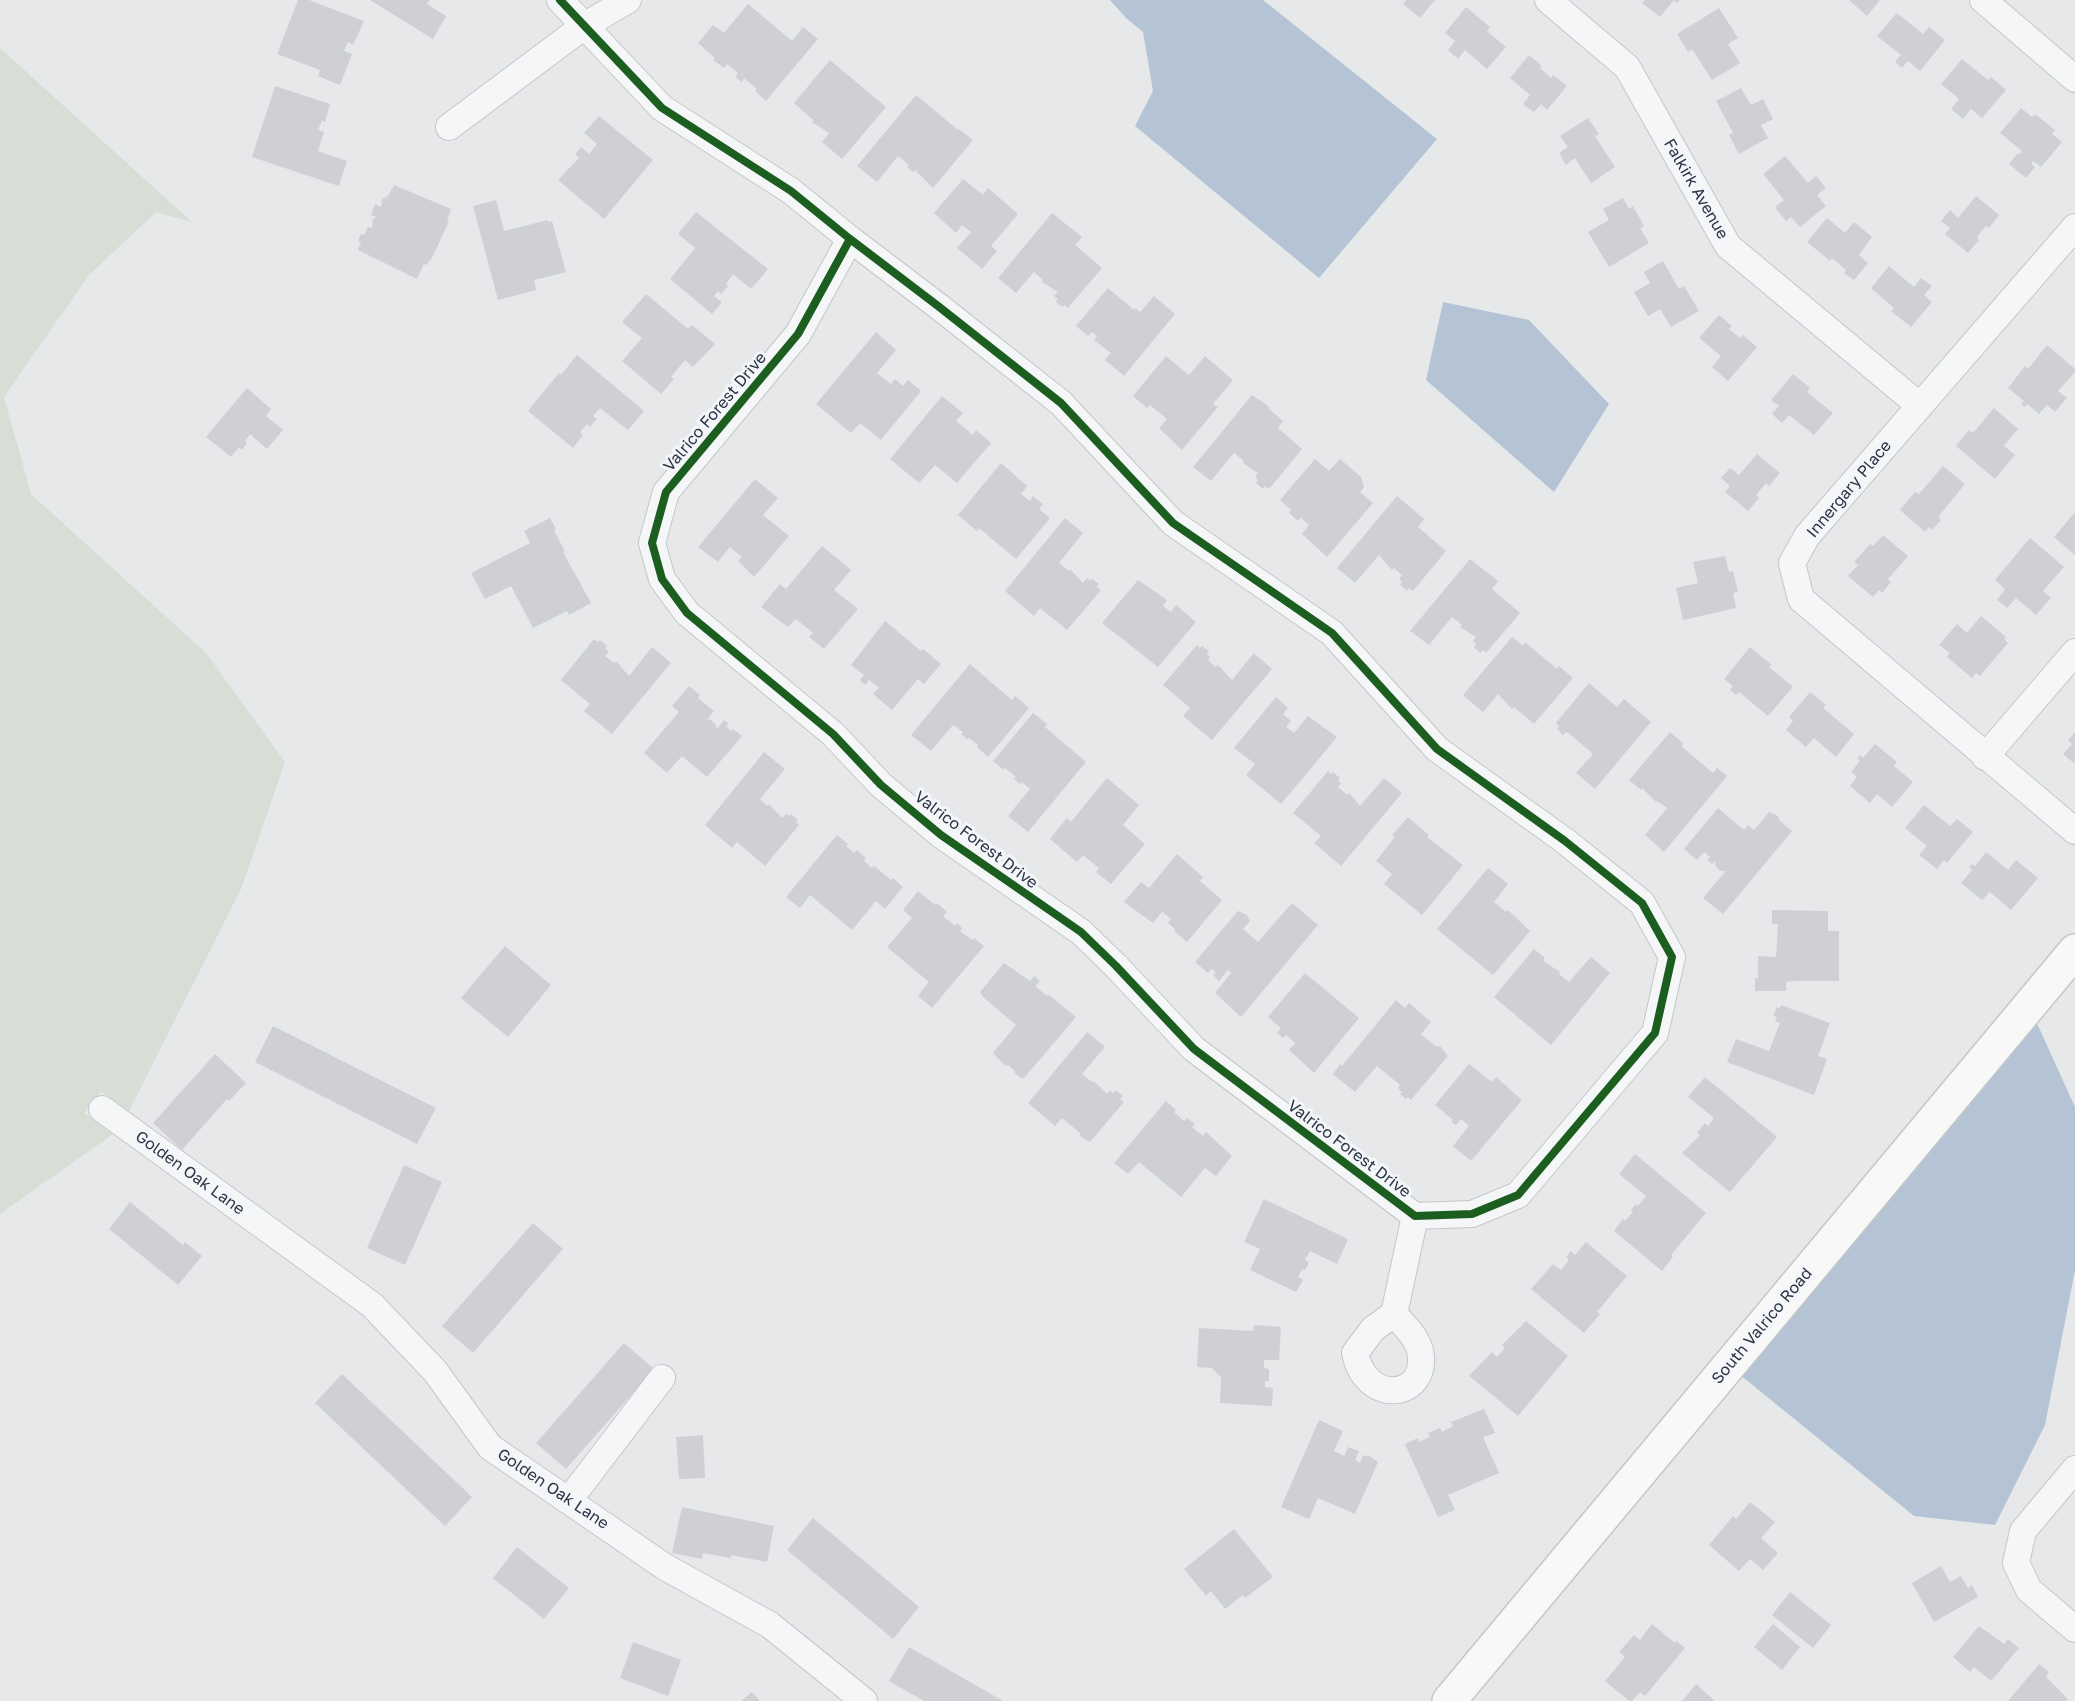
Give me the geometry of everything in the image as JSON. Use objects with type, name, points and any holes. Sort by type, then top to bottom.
[{"type":"street","name":"Valrico Forest Drive","points":[[560,0],[662,108],[790,191],[1061,403],[1173,523],[1332,633],[1437,749],[1565,841],[1642,903],[1672,957],[1656,1033],[1518,1195],[1472,1214],[1416,1216],[1194,1049],[1081,932],[924,821],[881,784],[833,734],[687,613],[662,579],[652,543],[666,492],[798,334],[850,239]]},
{"type":"street","points":[[449,127],[584,26],[628,0]]},
{"type":"street","name":"Falkirk Avenue","points":[[1548,0],[1627,67],[1728,246],[1920,406]]},
{"type":"street","points":[[1983,0],[2075,79]]},
{"type":"street","name":"Innergary Place","points":[[2075,228],[1807,536],[1792,563],[1801,599],[2075,831]]},
{"type":"street","points":[[1985,757],[2075,652]]},
{"type":"street","name":"South Valrico Road","points":[[1449,1701],[2075,951]]},
{"type":"street","name":"Golden Oak Lane","points":[[102,1110],[372,1305],[435,1371],[490,1447],[665,1567],[770,1625],[864,1701]]},
{"type":"street","points":[[1394,1314],[1416,1216]]},
{"type":"street","points":[[569,1500],[662,1378]]},
{"type":"street","points":[[2075,1469],[2023,1531],[2016,1563],[2029,1590],[2075,1629]]},
{"type":"shaded area","points":[[0,48],[192,222],[156,212],[89,275],[4,397],[31,494],[206,653],[285,762],[241,889],[129,1111],[101,1091],[84,1113],[113,1134],[0,1214]]},
{"type":"water","points":[[1110,0],[1263,0],[1437,139],[1319,278],[1135,126],[1153,91],[1143,32]]},
{"type":"water","points":[[1443,302],[1529,320],[1609,404],[1554,492],[1426,380]]},
{"type":"water","points":[[2035,1019],[2075,1107],[2075,1270],[2045,1425],[1995,1525],[1914,1516],[1739,1374]]},
{"type":"building","points":[[298,0],[309,0],[364,21],[353,45],[348,42],[344,51],[352,54],[340,85],[318,76],[320,70],[277,54]]},
{"type":"building","points":[[370,0],[430,0],[427,4],[446,16],[433,39]]},
{"type":"building","points":[[1406,0],[1435,0],[1420,18],[1403,4]]},
{"type":"building","points":[[1645,0],[1674,0],[1660,17],[1642,3]]},
{"type":"building","points":[[1849,0],[1880,0],[1867,16]]},
{"type":"building","points":[[748,4],[792,41],[803,27],[818,39],[766,101],[755,91],[757,89],[744,78],[742,82],[735,77],[738,73],[727,64],[724,68],[713,60],[715,58],[698,43],[713,25],[724,33]]},
{"type":"building","points":[[1466,7],[1490,27],[1487,31],[1506,47],[1487,69],[1465,50],[1458,59],[1448,50],[1455,41],[1445,33]]},
{"type":"building","points":[[1719,8],[1738,38],[1728,44],[1740,63],[1712,80],[1692,49],[1688,52],[1677,34]]},
{"type":"building","points":[[1897,13],[1923,34],[1929,27],[1945,40],[1920,71],[1908,61],[1902,68],[1895,62],[1901,55],[1877,36]]},
{"type":"building","points":[[1529,55],[1551,78],[1553,75],[1567,86],[1547,110],[1541,104],[1534,112],[1523,104],[1530,95],[1510,78]]},
{"type":"building","points":[[1962,59],[1988,80],[1991,77],[2006,90],[1982,118],[1971,109],[1963,119],[1951,109],[1959,99],[1941,84]]},
{"type":"building","points":[[830,60],[886,107],[842,159],[822,142],[829,133],[812,122],[813,120],[794,103]]},
{"type":"building","points":[[275,86],[330,104],[325,122],[322,120],[318,130],[324,132],[318,151],[347,161],[339,186],[252,157]]},
{"type":"building","points":[[1741,88],[1751,105],[1763,99],[1773,119],[1761,125],[1768,138],[1739,154],[1729,135],[1733,133],[1716,101]]},
{"type":"building","points":[[916,95],[973,140],[933,188],[915,170],[913,172],[907,167],[909,165],[898,156],[877,182],[857,166]]},
{"type":"building","points":[[2021,108],[2032,117],[2035,114],[2055,130],[2052,134],[2062,142],[2041,167],[2033,161],[2031,164],[2035,167],[2026,178],[2009,164],[2022,151],[2000,133]]},
{"type":"building","points":[[599,116],[653,160],[604,219],[558,180],[579,158],[575,154],[581,147],[589,154],[597,144],[584,133]]},
{"type":"building","points":[[1588,118],[1599,134],[1595,136],[1615,167],[1591,183],[1575,158],[1566,165],[1559,153],[1568,147],[1560,136]]},
{"type":"building","points":[[1785,156],[1808,183],[1816,176],[1826,188],[1817,195],[1826,206],[1800,227],[1791,217],[1786,221],[1775,207],[1784,200],[1763,174]]},
{"type":"building","points":[[963,179],[983,195],[988,188],[1018,214],[991,246],[997,251],[982,269],[957,248],[971,232],[962,225],[956,233],[934,213]]},
{"type":"building","points":[[394,185],[451,209],[447,220],[449,221],[431,260],[427,265],[424,264],[417,279],[358,250],[361,234],[364,235],[368,227],[372,228],[373,219],[377,217],[371,215],[375,204],[381,207],[382,199],[388,196]]},
{"type":"building","points":[[1976,196],[1999,215],[1989,228],[1986,226],[1977,237],[1979,240],[1968,253],[1945,234],[1950,228],[1941,221],[1950,210],[1958,218]]},
{"type":"building","points":[[1623,198],[1629,209],[1633,206],[1644,226],[1640,228],[1649,243],[1609,267],[1588,232],[1609,220],[1603,209]]},
{"type":"building","points":[[496,200],[504,231],[552,221],[566,272],[534,280],[536,290],[498,300],[473,206]]},
{"type":"building","points":[[696,212],[768,269],[751,289],[733,274],[726,284],[728,286],[721,294],[718,291],[714,296],[722,302],[712,314],[670,279],[695,248],[678,234]]},
{"type":"building","points":[[1052,213],[1082,237],[1075,245],[1102,268],[1068,308],[1056,302],[1058,299],[1054,296],[1058,292],[1042,282],[1043,280],[1034,272],[1016,293],[998,278]]},
{"type":"building","points":[[1827,218],[1845,233],[1854,222],[1872,237],[1859,255],[1868,263],[1854,280],[1844,273],[1846,270],[1832,258],[1830,261],[1807,242]]},
{"type":"building","points":[[1663,261],[1679,289],[1684,286],[1699,311],[1671,327],[1660,309],[1648,316],[1634,292],[1650,283],[1644,272]]},
{"type":"building","points":[[1889,266],[1914,287],[1921,278],[1932,286],[1924,295],[1932,302],[1911,327],[1891,311],[1894,308],[1871,288]]},
{"type":"building","points":[[1108,288],[1134,310],[1135,308],[1140,312],[1154,296],[1175,314],[1124,376],[1105,360],[1111,353],[1094,340],[1097,336],[1092,332],[1088,336],[1076,326]]},
{"type":"building","points":[[646,294],[688,329],[692,325],[715,344],[693,367],[685,360],[671,377],[674,379],[661,394],[622,361],[642,338],[622,322]]},
{"type":"building","points":[[1719,315],[1732,326],[1729,329],[1740,338],[1743,335],[1757,347],[1728,381],[1712,367],[1721,356],[1699,338]]},
{"type":"building","points":[[876,332],[896,350],[877,373],[891,384],[895,379],[903,386],[908,380],[921,391],[881,440],[860,423],[851,433],[816,404]]},
{"type":"building","points":[[2047,345],[2075,369],[2075,372],[2058,391],[2067,398],[2055,412],[2047,405],[2039,414],[2027,404],[2025,407],[2021,404],[2024,401],[2008,388],[2025,366],[2028,369]]},
{"type":"building","points":[[577,355],[644,411],[628,430],[600,408],[593,416],[597,419],[590,427],[587,424],[580,432],[583,435],[573,448],[528,411]]},
{"type":"building","points":[[1166,356],[1189,375],[1205,356],[1233,380],[1213,404],[1218,407],[1182,450],[1159,428],[1167,419],[1150,405],[1147,408],[1133,396]]},
{"type":"building","points":[[1793,374],[1810,388],[1807,392],[1833,413],[1814,435],[1789,415],[1782,423],[1772,414],[1779,406],[1771,400]]},
{"type":"building","points":[[247,388],[271,409],[266,416],[283,430],[267,449],[250,434],[242,450],[239,447],[231,457],[206,437]]},
{"type":"building","points":[[1252,395],[1268,406],[1283,421],[1278,428],[1302,449],[1269,489],[1265,486],[1263,489],[1256,483],[1258,480],[1255,477],[1258,473],[1243,463],[1244,461],[1234,453],[1211,481],[1193,467]]},
{"type":"building","points":[[942,396],[963,413],[956,421],[973,435],[976,430],[991,443],[957,483],[935,465],[919,483],[890,459]]},
{"type":"building","points":[[1994,408],[2018,429],[2004,446],[2015,455],[1995,479],[1956,446],[1969,430],[1973,433]]},
{"type":"building","points":[[1757,454],[1780,473],[1769,486],[1766,483],[1756,495],[1759,498],[1748,511],[1725,492],[1730,486],[1721,478],[1730,468],[1739,475]]},
{"type":"building","points":[[1315,459],[1329,471],[1340,459],[1361,477],[1364,487],[1360,492],[1373,503],[1327,557],[1302,534],[1309,525],[1301,518],[1298,521],[1289,513],[1291,510],[1280,500]]},
{"type":"building","points":[[1001,463],[1027,486],[1021,494],[1030,501],[1033,496],[1043,504],[1039,509],[1050,518],[1016,559],[979,528],[977,531],[958,515]]},
{"type":"building","points":[[1943,466],[1965,484],[1938,517],[1941,520],[1932,530],[1929,527],[1925,532],[1900,510],[1915,492],[1919,494]]},
{"type":"building","points":[[755,479],[778,498],[763,515],[789,536],[754,577],[738,561],[742,557],[730,547],[718,562],[698,547]]},
{"type":"building","points":[[1397,496],[1424,519],[1418,527],[1446,551],[1413,591],[1409,588],[1407,591],[1400,585],[1402,582],[1399,579],[1402,575],[1394,568],[1392,570],[1379,555],[1355,583],[1337,568]]},
{"type":"building","points":[[2075,512],[2075,555],[2054,537]]},
{"type":"building","points":[[550,518],[565,551],[563,552],[591,603],[569,615],[567,611],[533,628],[511,586],[485,599],[471,573],[530,543],[524,531]]},
{"type":"building","points":[[1065,518],[1083,533],[1059,563],[1069,571],[1070,569],[1083,583],[1087,578],[1090,581],[1092,579],[1099,584],[1097,587],[1101,590],[1067,630],[1040,608],[1034,616],[1005,591]]},
{"type":"building","points":[[1883,535],[1908,556],[1888,579],[1891,582],[1882,593],[1879,590],[1873,597],[1848,576],[1858,565],[1854,562],[1870,544],[1873,546]]},
{"type":"building","points":[[2030,538],[2064,567],[2043,591],[2051,598],[2036,615],[2016,598],[2007,608],[1997,600],[2005,589],[1995,580]]},
{"type":"building","points":[[822,546],[851,570],[834,590],[858,609],[824,649],[809,637],[813,633],[796,619],[788,627],[761,607],[780,584],[786,589]]},
{"type":"building","points":[[1725,556],[1729,572],[1733,571],[1738,592],[1733,593],[1736,608],[1683,620],[1676,588],[1698,583],[1693,562]]},
{"type":"building","points":[[1470,559],[1498,581],[1492,589],[1520,613],[1486,653],[1483,650],[1480,653],[1474,647],[1476,644],[1473,641],[1476,637],[1460,627],[1462,625],[1452,617],[1429,645],[1410,631]]},
{"type":"building","points":[[1138,580],[1167,600],[1163,606],[1171,612],[1176,605],[1196,622],[1158,667],[1102,623]]},
{"type":"building","points":[[1981,616],[2006,637],[2004,639],[2008,643],[1980,676],[1976,673],[1972,678],[1947,657],[1950,653],[1939,645],[1957,624],[1967,633]]},
{"type":"building","points":[[885,621],[921,651],[923,649],[941,664],[924,684],[918,679],[892,710],[873,694],[879,688],[869,680],[865,685],[860,680],[864,675],[851,665]]},
{"type":"building","points":[[1512,637],[1523,646],[1525,642],[1557,669],[1559,666],[1573,678],[1534,724],[1514,707],[1512,709],[1498,694],[1483,712],[1463,695]]},
{"type":"building","points":[[594,639],[598,642],[600,640],[607,646],[605,648],[609,652],[605,656],[614,663],[616,661],[629,676],[652,647],[671,663],[612,734],[584,711],[590,704],[561,680]]},
{"type":"building","points":[[1197,645],[1209,651],[1208,660],[1216,667],[1218,665],[1232,680],[1254,653],[1272,669],[1212,740],[1183,716],[1190,708],[1163,685]]},
{"type":"building","points":[[1750,647],[1772,665],[1769,667],[1793,687],[1768,716],[1739,692],[1736,695],[1730,690],[1733,686],[1724,679]]},
{"type":"building","points":[[970,664],[1012,700],[1015,696],[1029,708],[988,757],[977,747],[978,745],[969,738],[967,739],[961,734],[963,732],[953,725],[931,751],[911,735]]},
{"type":"building","points":[[1589,683],[1617,707],[1624,699],[1651,722],[1595,789],[1576,773],[1593,754],[1570,734],[1566,732],[1563,735],[1557,729],[1559,726],[1556,723]]},
{"type":"building","points":[[689,686],[700,695],[698,698],[714,711],[707,720],[710,719],[717,729],[724,720],[729,724],[726,726],[731,731],[733,729],[742,736],[707,777],[682,756],[667,773],[644,753],[679,712],[672,706]]},
{"type":"building","points":[[1810,692],[1826,705],[1823,708],[1854,734],[1836,757],[1814,738],[1806,747],[1786,730],[1793,721],[1789,717]]},
{"type":"building","points":[[1276,697],[1288,708],[1283,714],[1291,721],[1286,727],[1294,733],[1308,716],[1337,737],[1281,804],[1246,775],[1255,764],[1234,748]]},
{"type":"building","points":[[1033,713],[1047,724],[1045,727],[1086,762],[1028,832],[1008,816],[1030,789],[1022,782],[1020,784],[1014,779],[1016,777],[993,761]]},
{"type":"building","points":[[1670,732],[1684,744],[1681,746],[1713,773],[1717,768],[1727,776],[1664,852],[1645,835],[1667,808],[1629,780]]},
{"type":"building","points":[[2075,732],[2075,764],[2063,754],[2072,744],[2068,740]]},
{"type":"building","points":[[1875,744],[1897,762],[1894,766],[1913,782],[1892,807],[1877,794],[1870,803],[1850,786],[1857,777],[1851,772],[1860,761],[1857,758],[1860,755],[1863,758]]},
{"type":"building","points":[[764,752],[785,769],[760,799],[767,806],[769,804],[782,818],[786,814],[789,816],[791,814],[798,820],[796,822],[799,825],[765,866],[737,842],[732,848],[705,825]]},
{"type":"building","points":[[1328,771],[1340,778],[1338,780],[1341,783],[1338,787],[1347,795],[1349,793],[1360,806],[1384,778],[1402,793],[1341,866],[1314,843],[1321,836],[1293,813]]},
{"type":"building","points":[[1107,778],[1139,805],[1123,825],[1145,844],[1111,884],[1096,872],[1099,868],[1083,855],[1077,862],[1050,839],[1067,818],[1071,822]]},
{"type":"building","points":[[1924,805],[1950,826],[1957,819],[1973,832],[1947,863],[1944,860],[1937,869],[1919,855],[1927,846],[1905,828]]},
{"type":"building","points":[[1718,808],[1744,830],[1748,825],[1754,830],[1769,812],[1778,816],[1779,820],[1792,831],[1723,914],[1703,898],[1726,871],[1721,871],[1716,867],[1715,861],[1712,864],[1707,860],[1710,857],[1704,852],[1697,860],[1684,849]]},
{"type":"building","points":[[1408,817],[1429,835],[1427,837],[1463,865],[1422,915],[1384,884],[1392,874],[1376,861],[1395,837],[1392,835]]},
{"type":"building","points":[[837,835],[848,844],[846,846],[854,853],[857,850],[866,858],[864,861],[872,868],[874,866],[903,887],[885,909],[876,901],[852,930],[810,895],[800,908],[786,897]]},
{"type":"building","points":[[1986,852],[2008,870],[2016,860],[2038,878],[2011,910],[1990,892],[1982,900],[1961,883],[1972,870],[1969,867],[1972,864],[1975,866]]},
{"type":"building","points":[[1177,854],[1203,877],[1200,881],[1222,900],[1187,942],[1174,931],[1175,929],[1168,923],[1171,919],[1162,912],[1153,923],[1124,902],[1141,882],[1149,888]]},
{"type":"building","points":[[1488,868],[1508,884],[1494,902],[1506,912],[1508,910],[1530,931],[1493,975],[1437,929]]},
{"type":"building","points":[[918,891],[947,912],[943,916],[955,926],[957,923],[962,928],[960,931],[984,946],[932,1008],[918,996],[929,982],[887,947],[912,918],[903,910]]},
{"type":"building","points":[[1292,903],[1318,925],[1241,1017],[1215,993],[1231,973],[1228,970],[1219,981],[1213,975],[1216,972],[1212,969],[1208,973],[1195,962],[1238,911],[1247,915],[1250,921],[1243,929],[1258,942]]},
{"type":"building","points":[[1772,910],[1828,911],[1828,931],[1839,931],[1839,981],[1793,981],[1786,982],[1786,991],[1755,991],[1755,978],[1758,978],[1758,956],[1776,957],[1778,924],[1772,924]]},
{"type":"building","points":[[505,946],[551,985],[508,1037],[461,998]]},
{"type":"building","points":[[1534,949],[1545,958],[1543,961],[1560,972],[1559,974],[1569,982],[1591,957],[1610,973],[1551,1045],[1494,997]]},
{"type":"building","points":[[1004,963],[1030,981],[1034,976],[1040,981],[1035,986],[1076,1017],[1024,1078],[1021,1078],[1008,1065],[1005,1066],[993,1053],[1016,1025],[980,992]]},
{"type":"building","points":[[1305,973],[1359,1018],[1314,1073],[1289,1050],[1295,1043],[1286,1035],[1283,1038],[1277,1033],[1281,1028],[1268,1017]]},
{"type":"building","points":[[1396,1000],[1405,1008],[1409,1003],[1431,1022],[1421,1034],[1437,1047],[1440,1046],[1448,1056],[1411,1100],[1400,1094],[1402,1092],[1398,1088],[1400,1085],[1377,1066],[1355,1092],[1333,1074]]},
{"type":"building","points":[[1781,1005],[1830,1023],[1818,1056],[1827,1059],[1814,1095],[1727,1062],[1736,1039],[1769,1051],[1780,1023],[1775,1021],[1777,1017],[1773,1016],[1777,1007],[1780,1009]]},
{"type":"building","points":[[273,1026],[436,1108],[417,1144],[255,1062]]},
{"type":"building","points":[[1087,1032],[1105,1047],[1082,1074],[1092,1082],[1094,1081],[1107,1094],[1110,1090],[1113,1093],[1116,1090],[1123,1096],[1120,1099],[1124,1102],[1090,1142],[1080,1136],[1080,1133],[1062,1118],[1055,1126],[1028,1103]]},
{"type":"building","points":[[215,1054],[246,1083],[229,1101],[227,1099],[182,1150],[153,1123]]},
{"type":"building","points":[[1469,1064],[1492,1082],[1496,1077],[1522,1100],[1471,1161],[1453,1146],[1469,1126],[1461,1119],[1456,1125],[1451,1122],[1453,1120],[1435,1105]]},
{"type":"building","points":[[1705,1077],[1777,1137],[1730,1192],[1682,1153],[1700,1135],[1697,1133],[1705,1123],[1708,1126],[1714,1118],[1688,1097]]},
{"type":"building","points":[[1166,1101],[1184,1121],[1187,1118],[1195,1124],[1192,1127],[1203,1136],[1206,1132],[1232,1156],[1216,1176],[1205,1168],[1181,1197],[1139,1162],[1128,1174],[1114,1163]]},
{"type":"building","points":[[1635,1154],[1706,1213],[1671,1255],[1673,1257],[1662,1271],[1614,1231],[1623,1219],[1625,1221],[1633,1212],[1631,1210],[1636,1204],[1638,1206],[1646,1196],[1619,1174]]},
{"type":"building","points":[[404,1165],[442,1182],[405,1265],[367,1248]]},
{"type":"building","points":[[1264,1199],[1348,1239],[1337,1264],[1310,1251],[1305,1260],[1309,1262],[1298,1277],[1303,1280],[1296,1292],[1250,1270],[1260,1249],[1244,1242]]},
{"type":"building","points":[[130,1202],[183,1245],[185,1242],[202,1256],[178,1285],[109,1229]]},
{"type":"building","points":[[533,1223],[563,1249],[473,1353],[442,1326]]},
{"type":"building","points":[[1586,1242],[1627,1276],[1597,1312],[1600,1314],[1584,1333],[1531,1289],[1553,1264],[1561,1270],[1569,1260],[1566,1257],[1571,1251],[1575,1255]]},
{"type":"building","points":[[1526,1321],[1568,1356],[1518,1416],[1469,1376],[1492,1352],[1497,1357],[1505,1348],[1502,1345]]},
{"type":"building","points":[[1254,1325],[1281,1327],[1279,1360],[1264,1360],[1264,1368],[1269,1369],[1269,1381],[1265,1381],[1265,1387],[1273,1388],[1272,1406],[1220,1403],[1221,1377],[1212,1368],[1197,1367],[1199,1328],[1253,1331]]},
{"type":"building","points":[[624,1343],[654,1369],[566,1469],[536,1443]]},
{"type":"building","points":[[342,1374],[472,1497],[445,1526],[315,1403]]},
{"type":"building","points":[[1484,1409],[1495,1433],[1483,1437],[1499,1473],[1448,1495],[1455,1510],[1438,1517],[1405,1444],[1418,1438],[1419,1442],[1430,1437],[1428,1433],[1440,1428],[1442,1432],[1453,1426],[1451,1422]]},
{"type":"building","points":[[1319,1420],[1343,1431],[1334,1451],[1344,1456],[1348,1447],[1359,1451],[1355,1460],[1360,1463],[1363,1455],[1367,1457],[1368,1455],[1378,1462],[1355,1514],[1318,1498],[1309,1519],[1281,1507]]},
{"type":"building","points":[[703,1435],[705,1478],[679,1479],[676,1437]]},
{"type":"building","points":[[1750,1502],[1775,1522],[1761,1538],[1778,1553],[1763,1570],[1750,1559],[1739,1571],[1709,1545],[1733,1516],[1736,1519]]},
{"type":"building","points":[[682,1507],[774,1526],[767,1562],[731,1555],[731,1558],[703,1553],[702,1559],[672,1553]]},
{"type":"building","points":[[813,1518],[919,1607],[893,1639],[787,1550]]},
{"type":"building","points":[[1234,1529],[1273,1577],[1245,1598],[1243,1595],[1225,1609],[1211,1591],[1206,1596],[1184,1569]]},
{"type":"building","points":[[517,1547],[569,1588],[544,1619],[493,1578]]},
{"type":"building","points":[[1941,1566],[1950,1582],[1961,1576],[1968,1588],[1972,1585],[1978,1597],[1934,1622],[1912,1583]]},
{"type":"building","points":[[1790,1592],[1831,1625],[1813,1648],[1772,1615]]},
{"type":"building","points":[[1652,1624],[1675,1643],[1676,1641],[1685,1648],[1645,1696],[1640,1692],[1632,1701],[1629,1701],[1605,1681],[1625,1657],[1619,1652],[1634,1635],[1640,1640]]},
{"type":"building","points":[[1773,1624],[1800,1647],[1782,1670],[1754,1647]]},
{"type":"building","points":[[1979,1626],[2004,1644],[2008,1639],[2019,1648],[1991,1681],[1974,1667],[1970,1672],[1953,1657]]},
{"type":"building","points":[[633,1642],[681,1660],[668,1696],[620,1678]]},
{"type":"building","points":[[909,1647],[1003,1701],[924,1701],[889,1681]]},
{"type":"building","points":[[2039,1664],[2049,1672],[2046,1677],[2068,1699],[2066,1701],[2008,1701]]},
{"type":"building","points":[[1696,1684],[1715,1701],[1682,1701]]},
{"type":"building","points":[[752,1692],[760,1701],[741,1701]]},
{"type":"cycle path","points":[[560,0],[662,108],[791,191],[1061,403],[1173,523],[1332,633],[1437,749],[1565,841],[1642,903],[1672,957],[1655,1033],[1518,1195],[1472,1214],[1415,1216],[1194,1049],[1081,932],[941,835],[881,785],[833,734],[687,613],[662,579],[652,543],[666,492],[798,334],[850,239]]}]
